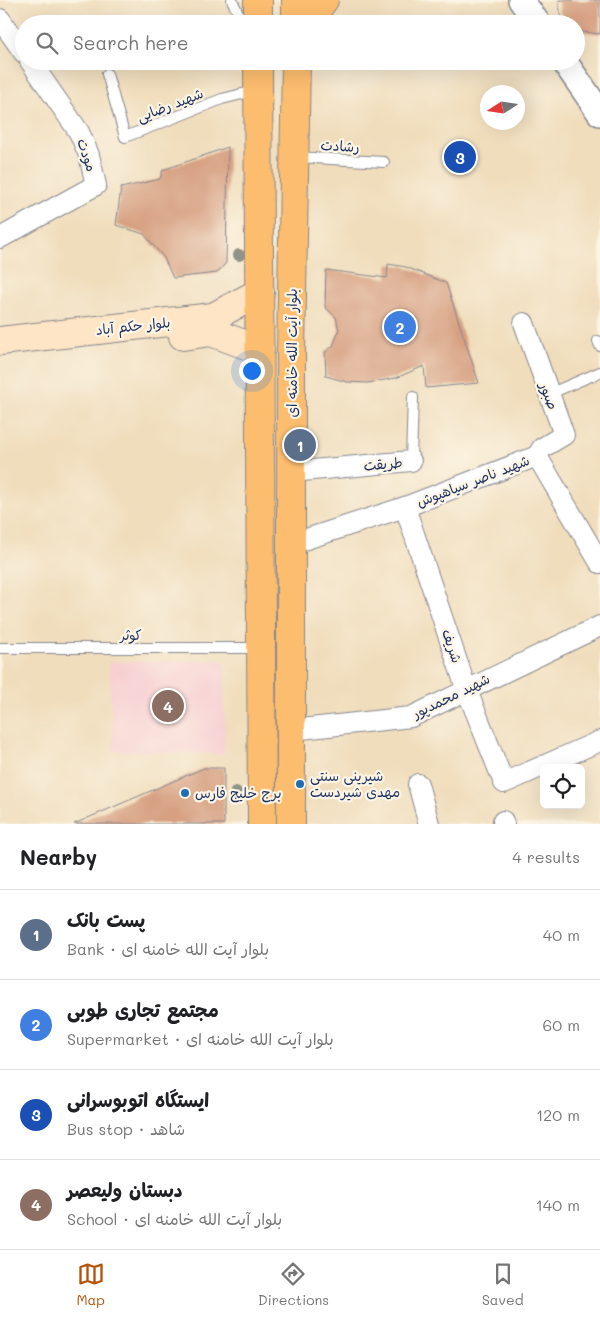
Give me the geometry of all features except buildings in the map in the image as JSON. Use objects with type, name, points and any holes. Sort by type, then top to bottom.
[{"type":"main road","points":[[296,0],[296,15]]},
{"type":"main road","points":[[313,15],[324,0]]},
{"type":"main road","points":[[258,70],[262,824]]},
{"type":"main road","name":"بلوار آیت الله خامنه ای","points":[[291,824],[291,468],[296,70]]},
{"type":"main road","points":[[260,292],[270,288],[279,292],[281,425],[291,468]]},
{"type":"main road","name":"بلوار حکم آباد","points":[[0,340],[213,317],[260,292]]},
{"type":"main road","points":[[0,356],[211,332],[260,350]]},
{"type":"street","points":[[522,0],[532,15]]},
{"type":"street","points":[[0,19],[15,40]]},
{"type":"street","name":"مودت","points":[[0,238],[96,185],[90,155],[79,132],[36,70]]},
{"type":"street","points":[[570,70],[600,113]]},
{"type":"street","name":"صبور","points":[[524,323],[564,435],[542,448],[537,456]]},
{"type":"street","name":"شهید ناصر سیاهپوش","points":[[291,544],[405,507],[537,456],[600,563]]},
{"type":"street","name":"طریقت","points":[[291,468],[411,461]]},
{"type":"street","name":"شریف","points":[[405,507],[466,688],[504,783],[600,741]]},
{"type":"street","name":"شهید محمدپور","points":[[292,730],[411,717],[466,688],[600,626]]},
{"type":"street","points":[[418,784],[428,824]]},
{"type":"lane","points":[[232,0],[254,12]]},
{"type":"lane","name":"شهید رضایی","points":[[107,74],[125,137],[222,99],[259,90]]},
{"type":"lane","name":"رشادت","points":[[294,157],[384,162]]},
{"type":"lane","points":[[549,394],[600,372]]},
{"type":"lane","name":"طریقت","points":[[411,461],[413,396]]},
{"type":"lane","name":"کوثر","points":[[0,648],[261,648]]},
{"type":"shaded area","points":[[225,660],[224,754],[114,751],[109,662]]},
{"type":"place","name":"ایستگاه اتوبوسرانی","points":[[460,157]]},
{"type":"place","name":"مجتمع تجاری طوبی","points":[[400,327]]},
{"type":"place","name":"پست بانک","points":[[300,445]]},
{"type":"place","name":"دبستان ولیعصر","points":[[168,706]]},
{"type":"place","name":"شیرینی سنتی مهدی شیردست","points":[[300,784]]},
{"type":"place","name":"برج خلیج فارس","points":[[185,793]]}]
